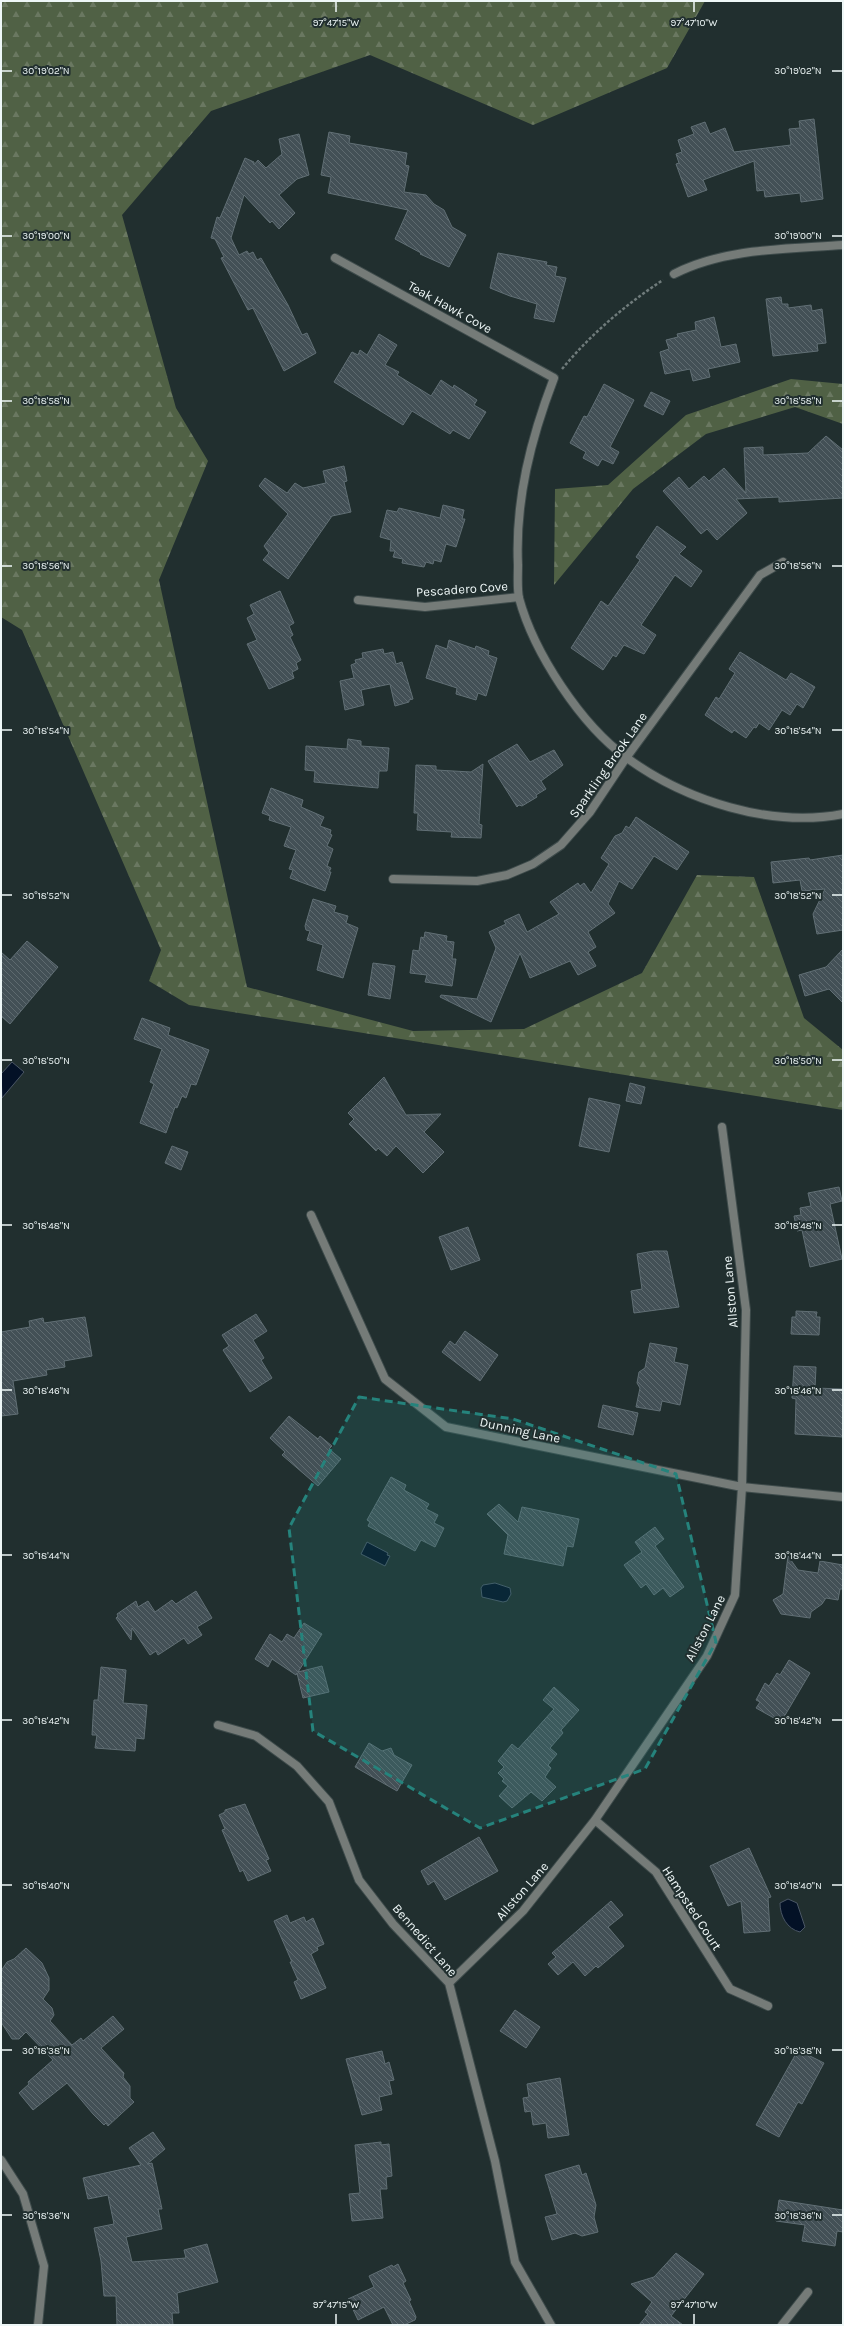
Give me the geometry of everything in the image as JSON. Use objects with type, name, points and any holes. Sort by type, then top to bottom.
[{"type":"street","points":[[674,274],[691,264],[759,250],[843,245]]},
{"type":"street","name":"Teak Hawk Cove","points":[[335,258],[554,378]]},
{"type":"street","points":[[554,378],[539,417],[527,462],[517,550],[519,597],[546,660],[569,695],[596,729],[626,758],[688,794],[737,810],[772,815],[803,817],[843,814]]},
{"type":"street","name":"Sparkling Brook Lane","points":[[392,879],[476,881],[507,874],[533,864],[561,844],[578,828],[626,758],[760,576],[783,562]]},
{"type":"street","name":"Pescadero Cove","points":[[358,600],[425,607],[519,597]]},
{"type":"street","name":"Allston Lane","points":[[449,1983],[523,1911],[595,1820],[707,1656],[736,1595],[742,1488],[746,1310],[722,1127]]},
{"type":"street","name":"Dunning Lane","points":[[311,1215],[385,1379],[446,1427],[742,1488],[843,1497]]},
{"type":"street","name":"Bennedict Lane","points":[[218,1725],[256,1736],[297,1766],[329,1802],[359,1880],[392,1924],[449,1983],[495,2161],[515,2262],[551,2325]]},
{"type":"street","name":"Hampsted Court","points":[[595,1820],[656,1872],[730,1989],[768,2006]]},
{"type":"street","points":[[1,2160],[23,2194],[44,2266],[38,2325]]},
{"type":"street","points":[[782,2325],[808,2292]]},
{"type":"path","points":[[554,378],[575,353],[608,320],[634,299],[674,274]]},
{"type":"highlighted area","points":[[359,1397],[513,1419],[676,1474],[716,1642],[645,1769],[480,1828],[313,1731],[289,1528]]},
{"type":"green space","points":[[1,1],[705,1],[667,68],[533,125],[370,55],[211,111],[122,215],[176,408],[208,461],[159,580],[247,987],[413,1031],[524,1029],[642,973],[697,875],[754,877],[804,1018],[843,1050],[843,1110],[189,1005],[149,981],[161,950],[22,630],[1,617]]},
{"type":"green space","points":[[791,379],[843,384],[843,424],[795,407],[706,434],[633,489],[554,585],[555,489],[608,485],[686,415]]},
{"type":"water","points":[[12,1062],[24,1072],[2,1098],[1,1074]]},
{"type":"water","points":[[367,1542],[388,1553],[387,1555],[390,1556],[385,1566],[361,1554]]},
{"type":"water","points":[[495,1583],[510,1588],[511,1594],[507,1601],[503,1602],[482,1597],[481,1588],[483,1585]]},
{"type":"water","points":[[788,1899],[797,1903],[805,1927],[800,1932],[788,1925],[781,1913],[780,1903]]},
{"type":"building","points":[[814,119],[823,199],[801,202],[800,193],[765,197],[764,190],[757,191],[754,161],[703,180],[707,190],[688,197],[676,164],[679,163],[676,154],[682,152],[678,140],[694,134],[691,127],[705,122],[710,134],[725,128],[734,152],[791,145],[789,129],[800,128],[799,121]]},
{"type":"building","points":[[329,132],[350,136],[349,143],[407,153],[405,165],[409,166],[404,192],[426,195],[434,204],[444,210],[452,227],[466,235],[449,267],[420,254],[421,253],[395,239],[408,210],[328,193],[331,177],[321,175]]},
{"type":"building","points":[[299,134],[309,175],[297,179],[279,195],[295,213],[279,229],[272,221],[270,223],[244,195],[231,238],[239,255],[247,251],[249,254],[253,252],[257,260],[261,258],[288,305],[302,335],[307,333],[316,353],[284,371],[253,308],[248,310],[221,258],[224,257],[215,239],[211,238],[217,217],[220,218],[245,158],[254,162],[254,165],[258,160],[266,168],[282,154],[279,139]]},
{"type":"building","points":[[498,253],[547,262],[546,265],[557,267],[555,276],[566,278],[554,322],[534,318],[537,304],[490,288]]},
{"type":"building","points":[[781,297],[782,304],[788,304],[788,308],[811,305],[812,311],[822,309],[826,343],[817,344],[818,351],[773,356],[766,299]]},
{"type":"building","points":[[714,317],[721,347],[736,344],[740,362],[708,369],[710,377],[693,381],[690,369],[665,374],[660,352],[669,349],[666,340],[678,337],[677,334],[696,330],[695,322]]},
{"type":"building","points":[[379,334],[397,345],[385,365],[399,372],[397,375],[431,396],[441,380],[453,388],[454,385],[477,400],[474,405],[486,412],[469,439],[453,430],[450,434],[412,411],[403,425],[334,382],[352,352],[358,355],[360,350],[367,355]]},
{"type":"building","points":[[604,384],[634,400],[610,447],[619,452],[613,464],[602,459],[598,466],[583,458],[586,452],[570,443],[584,416],[587,417]]},
{"type":"building","points":[[651,392],[670,401],[663,415],[644,406]]},
{"type":"building","points":[[826,436],[843,450],[843,498],[779,502],[779,497],[736,499],[747,513],[717,540],[707,529],[701,534],[663,491],[679,477],[689,489],[704,476],[709,481],[724,468],[746,493],[744,448],[763,447],[763,455],[808,453]]},
{"type":"building","points":[[344,466],[347,481],[344,482],[351,512],[332,516],[288,579],[263,560],[269,553],[264,546],[288,514],[259,486],[265,478],[287,493],[295,483],[303,488],[326,483],[323,471]]},
{"type":"building","points":[[443,505],[464,510],[462,519],[465,519],[456,547],[446,544],[441,562],[434,560],[433,564],[426,562],[424,567],[402,563],[403,559],[393,557],[395,551],[390,551],[391,540],[380,537],[387,510],[397,512],[399,508],[440,518]]},
{"type":"building","points":[[657,526],[686,547],[679,554],[702,571],[691,587],[675,575],[641,625],[656,635],[644,654],[624,645],[616,657],[613,655],[603,670],[571,648],[601,601],[608,606],[640,560],[636,557]]},
{"type":"building","points":[[280,591],[294,623],[289,626],[293,635],[290,637],[301,660],[296,663],[298,669],[292,672],[294,678],[269,689],[247,644],[257,640],[247,618],[254,614],[250,605]]},
{"type":"building","points":[[449,640],[475,649],[476,646],[489,651],[488,655],[497,658],[486,696],[478,693],[476,700],[456,694],[457,688],[426,678],[436,645],[447,649]]},
{"type":"building","points":[[383,649],[384,654],[393,652],[396,664],[402,662],[413,699],[409,700],[409,702],[395,706],[390,684],[361,690],[364,705],[345,710],[340,681],[354,678],[351,665],[356,663],[355,660],[363,658],[362,653]]},
{"type":"building","points":[[740,652],[786,680],[791,673],[815,687],[803,708],[797,704],[790,715],[782,710],[769,730],[759,723],[746,738],[734,730],[732,733],[705,715],[716,697],[719,699],[735,673],[729,669]]},
{"type":"building","points":[[348,739],[361,741],[361,746],[389,748],[387,771],[379,771],[378,788],[314,782],[315,771],[305,770],[306,746],[347,749]]},
{"type":"building","points":[[517,744],[530,762],[554,750],[563,765],[541,781],[546,789],[536,795],[537,797],[522,806],[519,805],[517,807],[488,761]]},
{"type":"building","points":[[483,764],[479,824],[482,825],[481,838],[451,837],[452,832],[417,830],[418,813],[414,813],[416,765],[436,766],[436,770],[471,772]]},
{"type":"building","points":[[271,788],[303,800],[301,807],[324,817],[320,826],[331,830],[330,834],[332,835],[327,846],[333,849],[327,866],[331,868],[329,872],[331,872],[325,891],[290,878],[293,870],[289,869],[296,850],[284,846],[291,827],[269,820],[270,816],[262,813]]},
{"type":"building","points":[[636,817],[689,852],[677,870],[654,856],[632,889],[619,881],[608,904],[615,913],[588,932],[596,947],[588,952],[596,966],[578,975],[570,961],[530,978],[520,953],[491,1022],[440,997],[441,995],[477,999],[496,948],[489,932],[506,924],[504,921],[519,914],[527,932],[559,914],[550,902],[578,883],[580,886],[584,883],[591,893],[609,864],[601,858],[615,836],[622,833],[626,826],[629,828]]},
{"type":"building","points":[[843,855],[843,930],[817,934],[813,914],[825,889],[802,891],[800,880],[773,883],[771,862],[809,858],[810,860]]},
{"type":"building","points":[[313,899],[336,906],[334,912],[348,916],[346,923],[358,928],[343,978],[317,970],[323,945],[307,940],[310,931],[306,930],[305,926]]},
{"type":"building","points":[[425,932],[447,936],[446,941],[454,942],[452,959],[456,959],[452,986],[425,982],[427,975],[410,973],[413,950],[419,951],[421,937],[424,938]]},
{"type":"building","points":[[27,941],[58,967],[10,1024],[1,1016],[1,952],[10,960]]},
{"type":"building","points":[[843,949],[843,1003],[829,989],[805,996],[799,975],[826,967]]},
{"type":"building","points":[[373,963],[395,966],[390,999],[368,995]]},
{"type":"building","points":[[142,1018],[170,1028],[168,1035],[209,1050],[196,1085],[191,1084],[186,1098],[182,1096],[177,1108],[175,1107],[166,1133],[140,1123],[154,1084],[150,1082],[162,1049],[134,1039]]},
{"type":"building","points":[[384,1077],[406,1115],[441,1114],[424,1132],[444,1152],[423,1173],[396,1146],[387,1156],[378,1148],[376,1151],[349,1124],[354,1119],[348,1113]]},
{"type":"building","points":[[630,1083],[645,1087],[641,1104],[626,1101]]},
{"type":"building","points":[[589,1098],[620,1105],[609,1152],[579,1146]]},
{"type":"building","points":[[172,1146],[188,1152],[181,1170],[165,1163]]},
{"type":"building","points":[[839,1187],[842,1201],[830,1204],[842,1259],[810,1267],[802,1230],[797,1231],[794,1216],[801,1215],[800,1208],[811,1206],[808,1193]]},
{"type":"building","points":[[468,1227],[480,1260],[451,1270],[439,1237]]},
{"type":"building","points":[[654,1251],[667,1251],[679,1307],[634,1313],[631,1291],[642,1289],[637,1254]]},
{"type":"building","points":[[796,1311],[817,1312],[816,1317],[820,1317],[819,1335],[791,1334],[792,1317],[796,1317]]},
{"type":"building","points":[[256,1314],[267,1331],[253,1340],[264,1358],[261,1360],[272,1378],[250,1392],[223,1350],[229,1346],[222,1335]]},
{"type":"building","points":[[85,1317],[92,1356],[64,1361],[65,1367],[46,1370],[47,1375],[13,1381],[18,1414],[1,1416],[1,1332],[30,1327],[29,1321],[43,1318],[44,1323]]},
{"type":"building","points":[[465,1331],[498,1355],[480,1381],[442,1352],[450,1341],[455,1345]]},
{"type":"building","points":[[650,1343],[677,1348],[674,1362],[688,1365],[680,1405],[662,1401],[660,1411],[636,1407],[640,1388],[637,1383],[639,1372],[645,1368]]},
{"type":"building","points":[[794,1366],[816,1367],[815,1388],[843,1389],[843,1437],[795,1434],[796,1399],[792,1398]]},
{"type":"building","points":[[603,1405],[638,1413],[633,1435],[598,1427]]},
{"type":"building","points":[[289,1416],[318,1439],[320,1436],[332,1446],[329,1449],[341,1459],[318,1486],[282,1455],[285,1452],[270,1438]]},
{"type":"building","points":[[391,1477],[406,1485],[404,1490],[429,1504],[426,1509],[438,1515],[434,1523],[444,1528],[435,1547],[421,1540],[415,1551],[368,1526],[370,1522],[367,1520]]},
{"type":"building","points":[[499,1504],[518,1522],[522,1507],[579,1519],[573,1547],[567,1546],[563,1566],[504,1554],[508,1535],[487,1514]]},
{"type":"building","points":[[655,1527],[664,1539],[655,1546],[684,1587],[670,1597],[663,1588],[654,1595],[646,1584],[641,1588],[624,1565],[642,1552],[635,1542]]},
{"type":"building","points":[[788,1556],[798,1570],[818,1573],[820,1561],[843,1565],[843,1589],[840,1589],[838,1600],[826,1598],[822,1604],[811,1612],[810,1618],[781,1614],[773,1600],[783,1594]]},
{"type":"building","points":[[196,1591],[212,1618],[197,1627],[202,1635],[188,1644],[184,1638],[158,1655],[156,1651],[150,1655],[132,1628],[131,1640],[116,1618],[118,1616],[117,1614],[136,1601],[138,1607],[148,1601],[155,1612],[172,1600],[176,1604]]},
{"type":"building","points":[[304,1623],[322,1634],[298,1672],[322,1666],[329,1692],[303,1698],[297,1673],[296,1675],[272,1659],[268,1667],[255,1659],[270,1634],[282,1642],[287,1634],[294,1638]]},
{"type":"building","points":[[789,1660],[810,1673],[781,1722],[756,1708],[760,1702],[756,1700],[765,1683],[769,1686],[777,1673],[780,1675]]},
{"type":"building","points":[[101,1667],[126,1670],[123,1703],[147,1705],[144,1739],[136,1738],[135,1751],[95,1748],[97,1735],[92,1735],[94,1700],[98,1700]]},
{"type":"building","points":[[554,1687],[579,1710],[561,1730],[563,1733],[550,1748],[557,1754],[548,1765],[551,1768],[545,1777],[556,1787],[542,1801],[531,1792],[512,1808],[499,1796],[508,1786],[502,1781],[504,1779],[498,1773],[504,1767],[498,1761],[512,1744],[518,1749],[554,1709],[543,1700]]},
{"type":"building","points":[[369,1743],[382,1751],[391,1748],[394,1755],[412,1765],[397,1791],[355,1767]]},
{"type":"building","points":[[245,1804],[269,1859],[266,1860],[271,1871],[248,1881],[243,1870],[240,1872],[222,1830],[225,1829],[219,1815],[225,1812],[225,1810]]},
{"type":"building","points":[[479,1837],[498,1871],[445,1900],[434,1881],[428,1885],[421,1871]]},
{"type":"building","points":[[749,1848],[771,1897],[768,1898],[770,1931],[744,1933],[741,1901],[728,1906],[710,1866]]},
{"type":"building","points":[[611,1901],[623,1915],[608,1927],[624,1946],[598,1968],[596,1966],[585,1976],[573,1962],[558,1975],[548,1964],[556,1957],[552,1953]]},
{"type":"building","points":[[287,1915],[290,1923],[304,1917],[306,1922],[313,1918],[324,1944],[317,1947],[318,1950],[311,1954],[326,1988],[301,1999],[294,1982],[298,1980],[290,1962],[292,1962],[274,1921]]},
{"type":"building","points":[[26,1948],[42,1963],[49,1978],[49,1990],[43,1999],[52,2008],[54,2015],[50,2021],[72,2045],[81,2038],[83,2041],[113,2016],[124,2029],[101,2048],[124,2073],[123,2077],[130,2086],[130,2098],[134,2102],[108,2126],[106,2123],[104,2125],[93,2114],[67,2083],[33,2110],[19,2093],[29,2084],[28,2082],[53,2060],[26,2032],[19,2039],[12,2039],[1,2022],[1,1971],[7,1962],[14,1959]]},
{"type":"building","points":[[515,2010],[540,2027],[526,2048],[500,2031]]},
{"type":"building","points":[[798,2050],[824,2063],[802,2104],[798,2102],[779,2137],[756,2125]]},
{"type":"building","points":[[382,2051],[385,2064],[389,2062],[394,2080],[389,2081],[392,2094],[379,2097],[382,2110],[362,2115],[346,2059]]},
{"type":"building","points":[[560,2078],[569,2135],[548,2138],[546,2123],[533,2125],[531,2111],[525,2112],[523,2098],[529,2097],[527,2084]]},
{"type":"building","points":[[153,2132],[165,2149],[147,2164],[152,2163],[162,2209],[158,2209],[162,2229],[126,2237],[132,2262],[186,2258],[184,2250],[207,2244],[218,2282],[177,2293],[179,2313],[172,2313],[173,2325],[117,2325],[116,2296],[104,2296],[101,2261],[94,2228],[114,2224],[108,2195],[88,2199],[83,2178],[141,2165],[129,2148]]},
{"type":"building","points":[[381,2142],[381,2145],[389,2144],[392,2176],[386,2177],[387,2189],[380,2189],[383,2218],[352,2221],[349,2194],[360,2193],[355,2145]]},
{"type":"building","points":[[579,2165],[582,2175],[586,2173],[596,2205],[594,2217],[598,2232],[582,2236],[575,2233],[552,2240],[545,2217],[557,2214],[545,2175]]},
{"type":"building","points":[[779,2200],[843,2210],[843,2232],[837,2231],[835,2246],[802,2241],[805,2225],[776,2221]]},
{"type":"building","points":[[676,2253],[704,2274],[671,2316],[683,2325],[639,2325],[648,2314],[645,2312],[652,2302],[631,2284],[654,2277]]},
{"type":"building","points":[[398,2264],[406,2281],[403,2283],[411,2300],[409,2301],[416,2317],[415,2320],[404,2325],[393,2325],[384,2307],[358,2320],[348,2299],[374,2287],[369,2276],[392,2265],[393,2267]]}]
